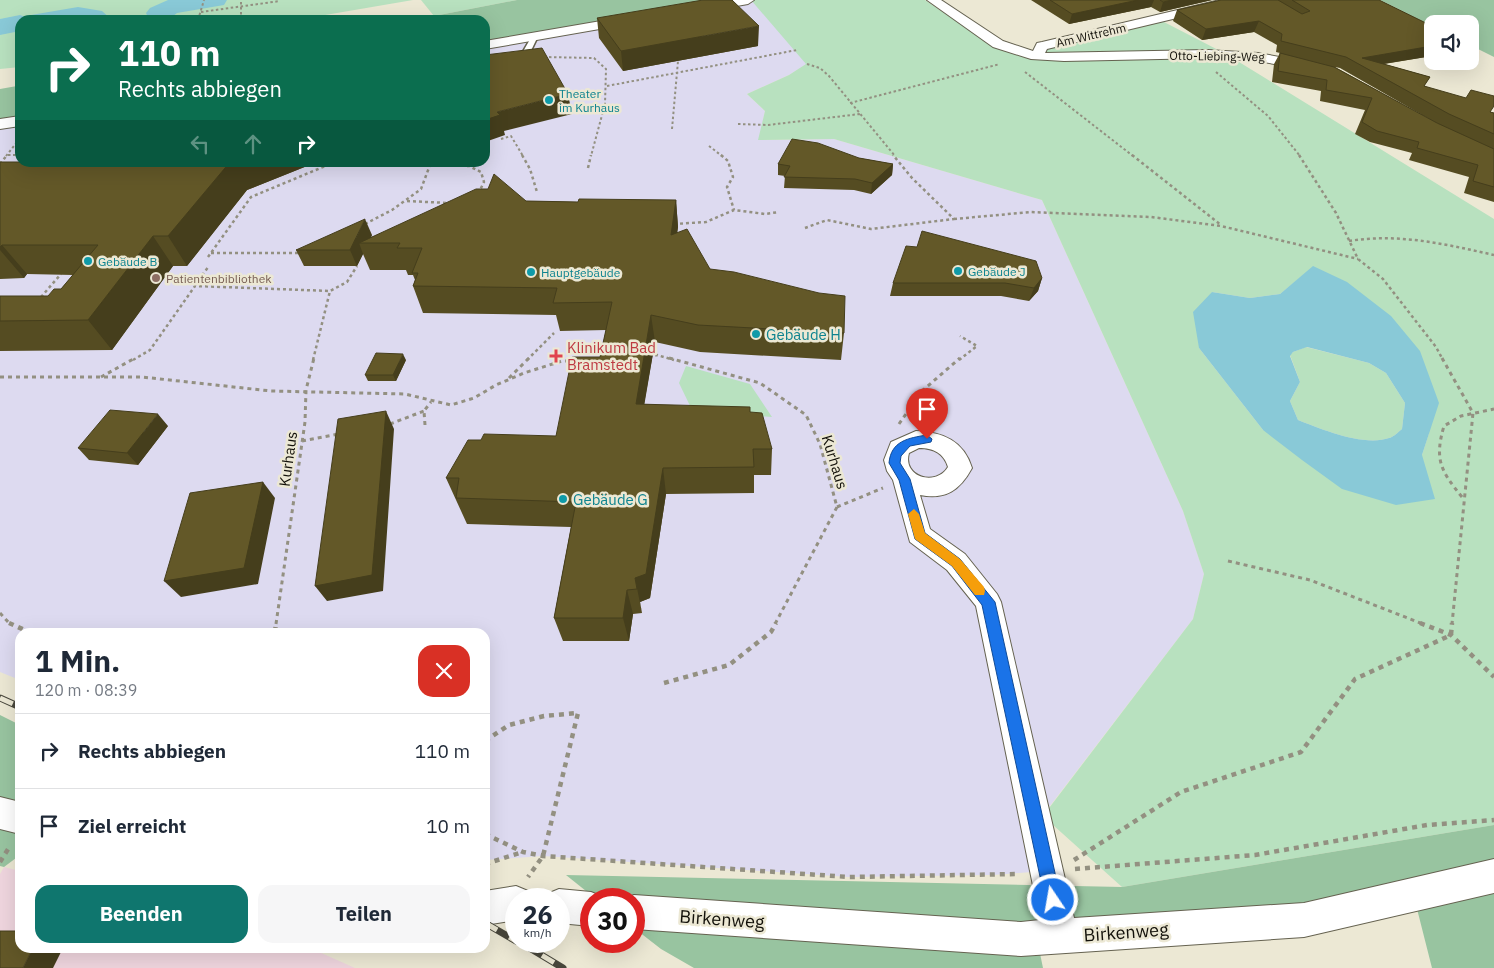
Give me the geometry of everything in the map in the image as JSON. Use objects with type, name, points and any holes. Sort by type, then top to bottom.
[{"type":"street","points":[[690,10],[748,0]]},
{"type":"street","name":"Am Wittrehm","points":[[933,0],[1015,57],[1037,56],[1042,46],[1077,36],[1154,21],[1236,0]]},
{"type":"street","points":[[490,44],[642,18]]},
{"type":"street","name":"Otto-Liebing-Weg","points":[[1037,56],[1195,54],[1276,58],[1317,69]]},
{"type":"street","points":[[0,124],[15,122]]},
{"type":"street","points":[[904,479],[920,536],[956,562],[988,602],[1061,937]]},
{"type":"street","points":[[0,812],[15,816]]},
{"type":"street","name":"Birkenweg","points":[[645,913],[1021,939],[1304,920],[1494,876]]},
{"type":"street","points":[[490,907],[505,905]]},
{"type":"lane","points":[[490,62],[524,57],[535,36]]},
{"type":"path","points":[[199,15],[204,0]]},
{"type":"path","points":[[200,12],[280,1]]},
{"type":"path","points":[[241,2],[241,15]]},
{"type":"path","points":[[607,86],[797,50]]},
{"type":"path","points":[[1195,54],[1268,116],[1304,161],[1336,213],[1358,259],[1383,279],[1436,348],[1474,413],[1463,497],[1451,634]]},
{"type":"path","points":[[524,57],[599,58]]},
{"type":"path","points":[[850,102],[954,78],[1015,57],[1221,226]]},
{"type":"path","points":[[588,168],[605,104],[607,86],[606,69],[594,58]]},
{"type":"path","points":[[672,129],[678,61]]},
{"type":"path","points":[[807,64],[820,68],[912,178],[954,219]]},
{"type":"path","points":[[738,124],[768,125],[860,114]]},
{"type":"path","points":[[501,138],[511,136],[530,169],[536,192]]},
{"type":"path","points":[[0,164],[15,145]]},
{"type":"path","points":[[709,146],[728,161],[733,176],[727,187],[734,210]]},
{"type":"path","points":[[7,155],[15,155]]},
{"type":"path","points":[[208,257],[250,197],[323,167]]},
{"type":"path","points":[[360,227],[407,201],[421,189],[429,167]]},
{"type":"path","points":[[471,167],[481,172],[484,182],[476,197]]},
{"type":"path","points":[[407,201],[454,204]]},
{"type":"path","points":[[673,224],[691,224],[720,219],[734,210],[766,214],[779,212]]},
{"type":"path","points":[[805,228],[827,220],[871,229],[1031,212],[1151,217],[1221,226],[1358,259]]},
{"type":"path","points":[[1349,241],[1387,237],[1411,238],[1441,242],[1494,255]]},
{"type":"path","points":[[211,253],[299,254],[307,251]]},
{"type":"path","points":[[101,377],[150,350],[209,266]]},
{"type":"path","points":[[195,286],[330,291],[347,282],[357,266]]},
{"type":"path","points":[[37,301],[60,274]]},
{"type":"path","name":"Kurhaus","points":[[277,628],[302,440],[306,390],[330,291]]},
{"type":"path","points":[[507,380],[554,333]]},
{"type":"path","name":"Kurhaus","points":[[642,358],[656,355],[760,383],[806,415],[820,444],[837,507],[772,632],[729,665],[664,683]]},
{"type":"path","points":[[0,377],[142,377],[271,391],[306,390],[405,394],[431,402],[451,405],[474,398],[507,380],[562,361],[581,361]]},
{"type":"path","points":[[382,427],[424,410],[431,402]]},
{"type":"path","points":[[1463,497],[1441,470],[1437,446],[1444,426],[1461,416],[1494,409]]},
{"type":"path","points":[[424,410],[425,425]]},
{"type":"path","points":[[302,440],[347,433]]},
{"type":"path","points":[[1228,561],[1310,580],[1451,634],[1494,677]]},
{"type":"path","points":[[0,613],[11,624],[20,628]]},
{"type":"path","points":[[1451,634],[1355,679],[1301,752],[1181,792],[1066,867],[1255,855],[1427,826],[1494,820]]},
{"type":"path","points":[[490,738],[509,725],[544,716],[578,713],[543,856]]},
{"type":"path","points":[[490,836],[523,852],[543,856],[850,877],[1020,873]]},
{"type":"path","points":[[490,862],[523,852]]},
{"type":"shaded area","name":"Klinikum Bad Bramstedt","points":[[752,0],[796,47],[807,64],[789,75],[747,94],[765,111],[759,140],[834,139],[1042,200],[1183,511],[1204,574],[1193,619],[1043,815],[1057,870],[993,875],[849,877],[543,856],[490,860],[490,628],[15,628],[15,678],[0,672],[0,124],[15,122],[15,167],[490,167],[490,44]]},
{"type":"shaded area","points":[[4,867],[15,870],[15,953],[321,953],[355,968],[0,968],[0,874]]},
{"type":"green space","points":[[0,0],[413,0],[325,15],[15,15],[15,68],[0,69]]},
{"type":"green space","points":[[421,0],[517,0],[439,15],[433,15]]},
{"type":"green space","points":[[517,0],[748,0],[490,44],[490,15],[439,15]]},
{"type":"green space","points":[[751,0],[925,0],[975,34],[1016,55],[1037,56],[1044,47],[1157,21],[1164,22],[1226,54],[1494,219],[1494,825],[1122,887],[1043,816],[1193,619],[1204,574],[1183,511],[1042,200],[834,139],[758,140],[765,111],[747,94],[789,75],[806,64]],"holes":[[[1313,267],[1429,433],[1422,455],[1263,430],[1199,348],[1212,292],[1250,298],[1280,294]]]},
{"type":"green space","points":[[1380,0],[1494,0],[1494,57],[1479,50],[1479,15],[1424,15],[1424,22]]},
{"type":"green space","points":[[15,86],[15,122],[0,124],[0,89]]},
{"type":"green space","points":[[1306,347],[1369,363],[1386,373],[1405,403],[1402,429],[1394,436],[1379,440],[1355,439],[1298,420],[1290,401],[1300,382],[1290,355]]},
{"type":"green space","points":[[686,366],[750,384],[772,417],[692,410],[679,383]]},
{"type":"green space","points":[[0,715],[15,722],[15,859],[4,867],[0,866]]},
{"type":"green space","points":[[1494,825],[1494,968],[1432,968],[1415,901],[1037,939],[1043,968],[694,968],[661,949],[645,937],[645,888],[582,888],[566,875],[1122,887]]},
{"type":"water","points":[[1313,266],[1347,282],[1391,316],[1420,351],[1439,403],[1422,455],[1435,499],[1396,505],[1342,489],[1263,430],[1199,348],[1193,312],[1212,292],[1250,298],[1280,294]],"holes":[[[1307,347],[1369,363],[1386,373],[1405,403],[1402,429],[1396,434],[1379,440],[1355,439],[1298,420],[1290,401],[1300,382],[1290,356],[1293,352]]]},
{"type":"building","points":[[703,0],[732,0],[759,26],[621,51],[597,18]]},
{"type":"building","points":[[1050,0],[1138,0],[1072,14]]},
{"type":"building","points":[[1221,0],[1278,0],[1302,14],[1310,11],[1292,0],[1379,0],[1424,22],[1424,47],[1362,58],[1430,77],[1424,86],[1466,98],[1471,90],[1494,96],[1494,106],[1490,112],[1494,113],[1494,134],[1449,114],[1346,57],[1281,41],[1282,34],[1259,21],[1206,29],[1177,10]]},
{"type":"building","points":[[542,48],[568,94],[497,112],[500,115],[490,118],[490,54]]},
{"type":"building","points":[[1280,53],[1334,67],[1437,123],[1494,149],[1494,187],[1473,181],[1478,165],[1417,148],[1419,142],[1377,131],[1362,122],[1372,98],[1326,90],[1327,80],[1278,71]]},
{"type":"building","points":[[792,139],[818,143],[859,158],[893,164],[872,183],[855,179],[784,177],[790,166],[778,164]]},
{"type":"building","points":[[0,162],[15,162],[15,167],[226,167],[168,236],[153,236],[88,320],[0,321],[0,296],[48,296],[54,289],[61,289],[98,245],[2,245],[0,247]]},
{"type":"building","points":[[494,174],[526,201],[578,202],[579,199],[676,200],[671,235],[687,229],[710,269],[734,272],[819,293],[845,296],[844,333],[698,325],[651,315],[636,404],[750,407],[750,412],[762,413],[772,449],[753,449],[754,467],[663,468],[646,574],[635,578],[637,589],[627,590],[623,618],[554,618],[576,502],[456,498],[459,478],[446,478],[468,440],[481,440],[484,434],[556,436],[572,357],[600,357],[612,302],[553,303],[557,288],[413,286],[418,273],[412,273],[422,248],[397,248],[400,243],[359,243],[476,189],[488,189]]},
{"type":"building","points":[[365,219],[350,250],[296,250]]},
{"type":"building","points":[[922,231],[1036,261],[1042,278],[1034,288],[1005,283],[893,283],[906,246],[917,247]]},
{"type":"building","points":[[376,353],[403,354],[393,375],[365,375]]},
{"type":"building","points":[[110,410],[158,414],[127,453],[78,448]]},
{"type":"building","points":[[386,411],[372,575],[315,586],[338,419]]},
{"type":"building","points":[[263,482],[244,568],[164,581],[190,493]]},
{"type":"building","points":[[0,931],[15,931],[15,953],[30,953],[23,968],[0,968]]},
{"type":"waterway","points":[[160,15],[159,13],[170,7],[215,0]]},
{"type":"waterway","points":[[70,15],[86,15]]},
{"type":"waterway","points":[[0,27],[15,24]]},
{"type":"railway","points":[[0,698],[15,705]]},
{"type":"railway","points":[[490,926],[505,935]]},
{"type":"railway","points":[[538,953],[563,968]]},
{"type":"slow traffic","points":[[914,514],[920,536],[956,562],[979,591]]},
{"type":"place","name":"Theater im Kurhaus","points":[[549,100]]},
{"type":"place","name":"Gebäude B","points":[[88,261]]},
{"type":"place","name":"Gebäude J","points":[[958,271]]},
{"type":"place","name":"Hauptgebäude","points":[[531,272]]},
{"type":"place","name":"Patientenbibliothek","points":[[156,278]]},
{"type":"place","name":"Gebäude H","points":[[756,334]]},
{"type":"place","name":"Klinikum Bad Bramstedt","points":[[556,356]]},
{"type":"place","name":"Gebäude G","points":[[563,499]]},
{"type":"route","points":[[927,439],[916,439],[906,442],[895,455],[894,463],[897,471],[904,479],[920,536],[956,562],[988,602],[1053,900]]}]
